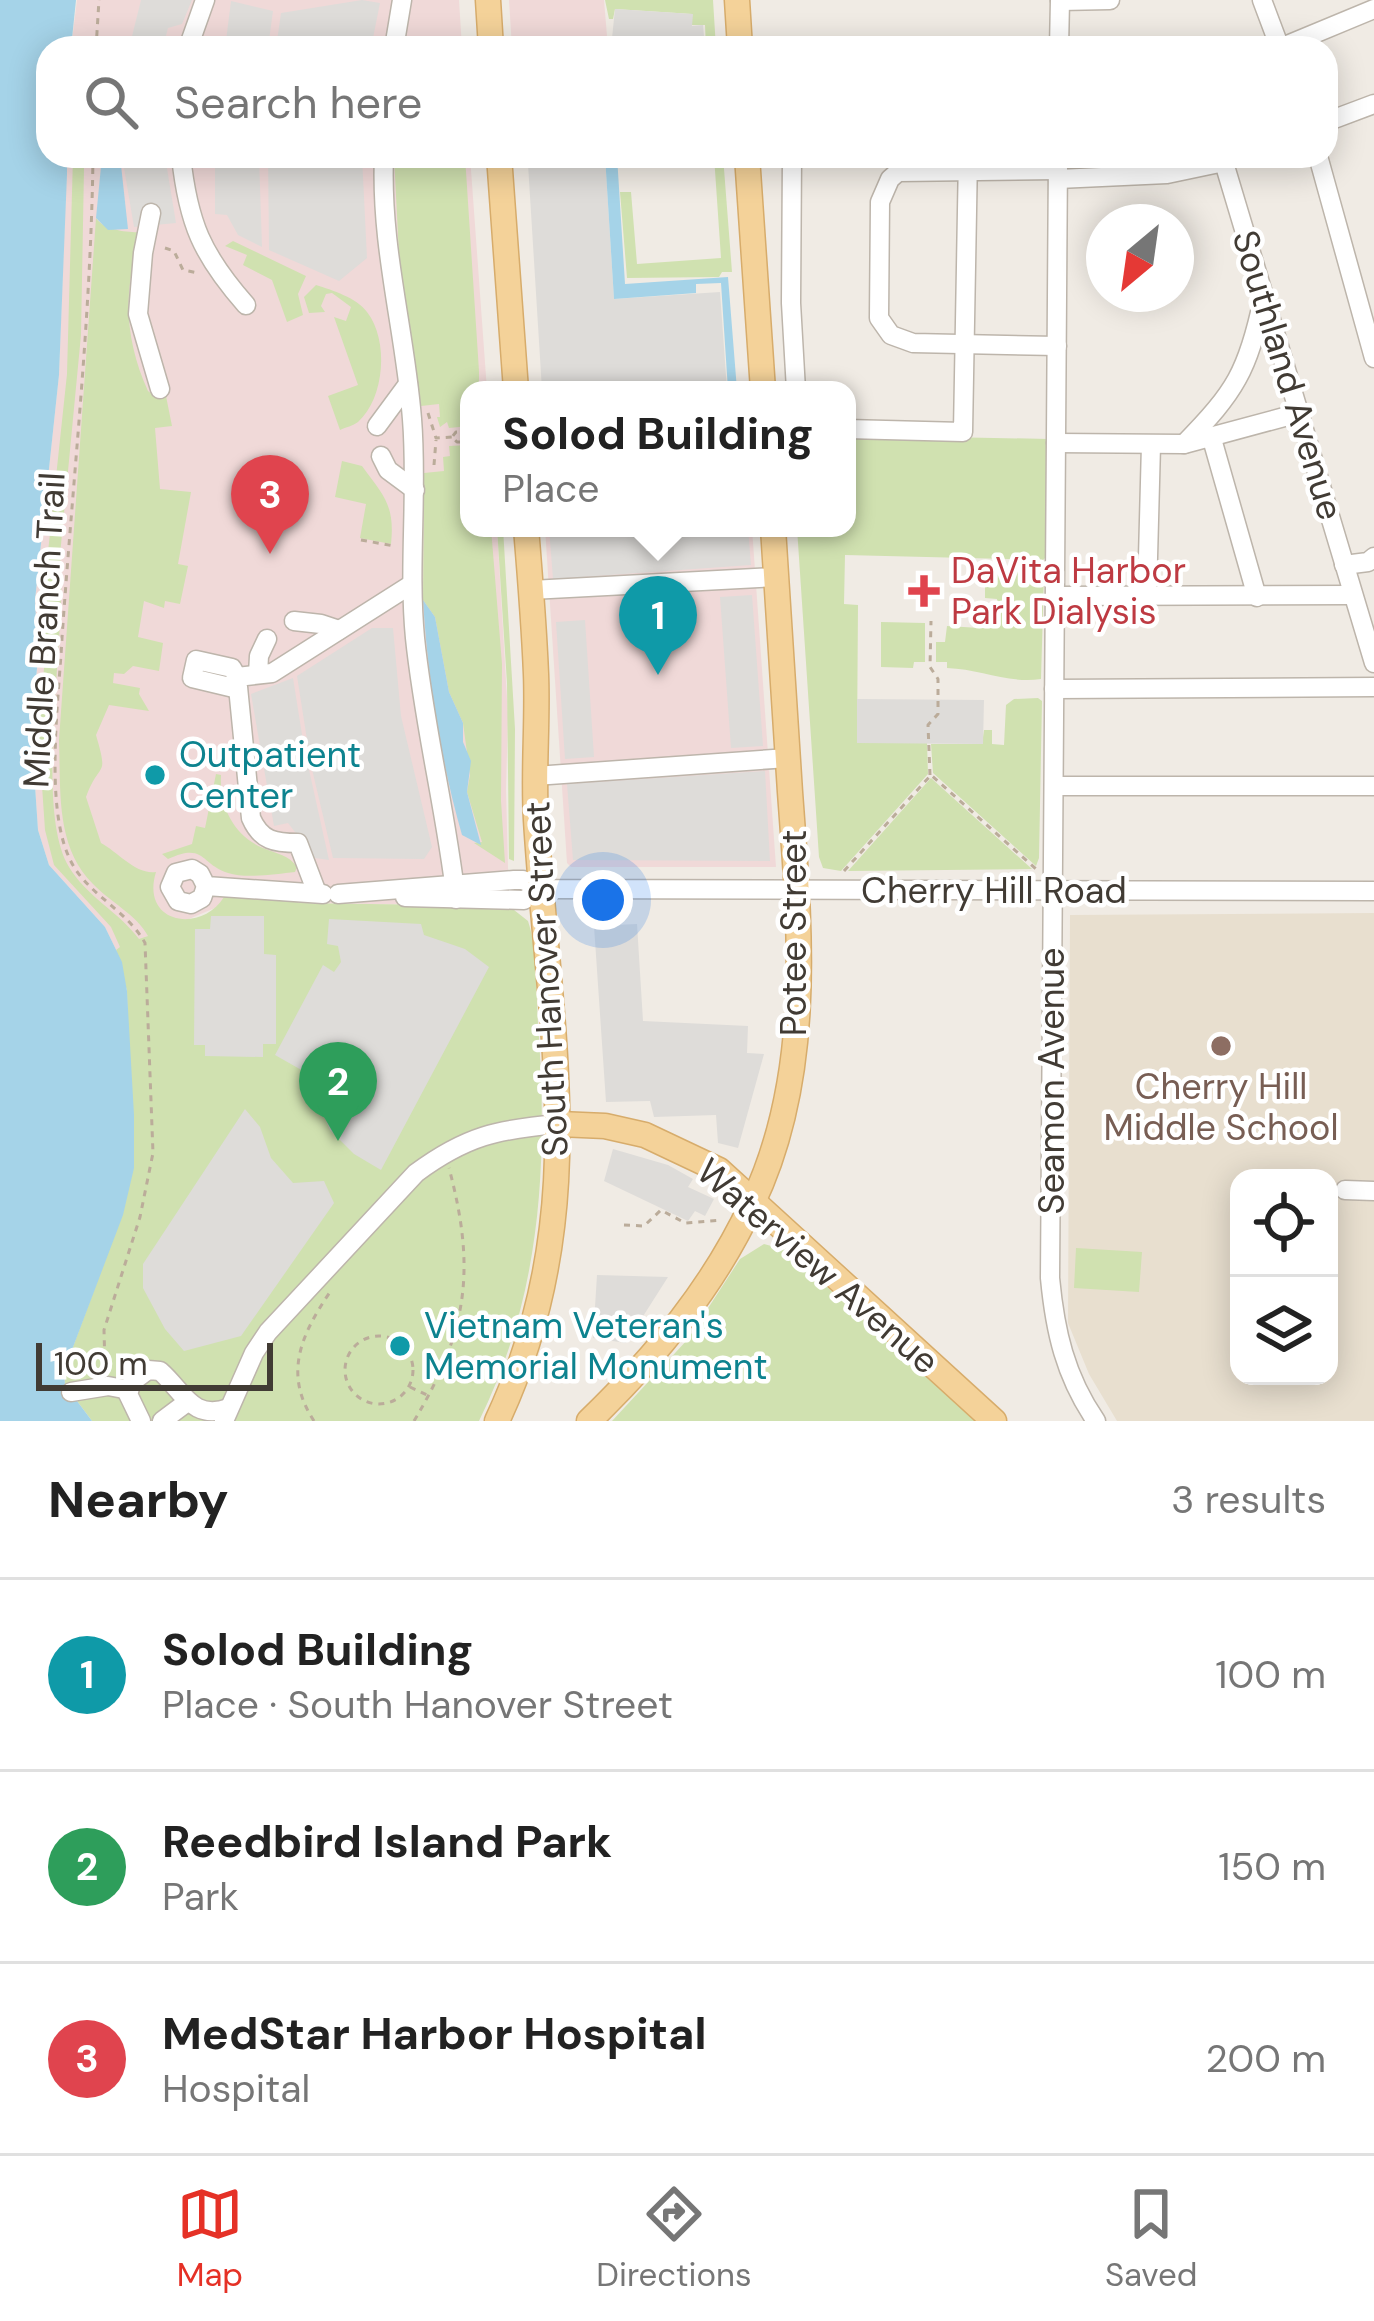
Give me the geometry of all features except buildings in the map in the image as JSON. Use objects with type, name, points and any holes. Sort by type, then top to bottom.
[{"type":"main road","points":[[488,0],[490,36]]},
{"type":"main road","points":[[737,0],[739,36]]},
{"type":"main road","points":[[500,168],[515,381]]},
{"type":"main road","points":[[748,168],[762,381]]},
{"type":"main road","name":"South Hanover Street","points":[[497,1421],[527,1348],[551,1254],[558,1198],[559,1124],[541,890],[536,676],[527,537]]},
{"type":"main road","name":"Potee Street","points":[[589,1421],[672,1333],[704,1288],[754,1201],[782,1115],[799,1015],[797,890],[773,537]]},
{"type":"main road","name":"Waterview Avenue","points":[[559,1124],[605,1126],[645,1135],[719,1170],[994,1421]]},
{"type":"street","points":[[192,36],[205,0]]},
{"type":"street","points":[[396,36],[402,0]]},
{"type":"street","points":[[1059,36],[1060,0],[1110,0]]},
{"type":"street","points":[[1262,0],[1276,36]]},
{"type":"street","points":[[1309,36],[1374,9]]},
{"type":"street","points":[[1338,118],[1374,104]]},
{"type":"street","points":[[183,168],[188,210],[198,239],[212,266],[246,305]]},
{"type":"street","points":[[384,168],[385,226],[408,384],[415,490],[412,584],[421,689],[449,829],[455,891]]},
{"type":"street","points":[[792,168],[795,381]]},
{"type":"street","points":[[920,168],[890,179],[880,202],[879,318],[892,335],[913,343],[1057,346]]},
{"type":"street","points":[[856,429],[963,432],[969,168]]},
{"type":"street","points":[[1058,168],[1167,174],[1189,168]]},
{"type":"street","name":"Seamon Avenue","points":[[1058,168],[1050,1278],[1060,1350],[1072,1382],[1096,1421]]},
{"type":"street","name":"Southland Avenue","points":[[1226,168],[1374,663]]},
{"type":"street","points":[[1321,168],[1374,358]]},
{"type":"street","points":[[151,213],[138,314],[160,389]]},
{"type":"street","points":[[1184,443],[1228,398],[1244,370],[1264,294]]},
{"type":"street","points":[[377,426],[408,384]]},
{"type":"street","points":[[1056,443],[1184,443],[1299,413]]},
{"type":"street","points":[[1212,439],[1257,597]]},
{"type":"street","points":[[1147,595],[1150,445]]},
{"type":"street","points":[[381,456],[388,470],[415,490]]},
{"type":"street","points":[[1345,565],[1374,557]]},
{"type":"street","points":[[531,590],[776,577]]},
{"type":"street","points":[[327,894],[298,843],[274,843],[263,837],[251,818],[237,683],[272,673],[412,584]]},
{"type":"street","points":[[1055,596],[1353,595]]},
{"type":"street","points":[[294,621],[338,630]]},
{"type":"street","points":[[258,674],[267,639]]},
{"type":"street","points":[[1054,689],[1374,687]]},
{"type":"street","points":[[535,776],[788,758]]},
{"type":"street","points":[[1054,786],[1374,786]]},
{"type":"street","name":"Cherry Hill Road","points":[[206,886],[327,894],[455,891],[524,900],[541,890],[1374,891]]},
{"type":"street","points":[[141,1421],[131,1406],[129,1390],[140,1373],[160,1372],[200,1412],[226,1415],[268,1332],[416,1173],[443,1153],[488,1132],[559,1124]]},
{"type":"street","points":[[1345,1190],[1374,1191]]},
{"type":"street","points":[[71,1392],[108,1386],[129,1390]]},
{"type":"street","points":[[162,1421],[187,1403]]},
{"type":"path","points":[[97,36],[99,0]]},
{"type":"path","name":"Middle Branch Trail","points":[[93,168],[86,352],[59,692],[59,811],[62,837],[82,880],[145,943],[153,1153],[140,1217],[104,1330],[108,1386]]},
{"type":"path","points":[[146,243],[172,250],[183,270],[198,273]]},
{"type":"path","points":[[431,420],[435,458]]},
{"type":"path","points":[[436,438],[460,434]]},
{"type":"path","points":[[452,437],[460,442]]},
{"type":"path","points":[[361,540],[395,547]]},
{"type":"path","points":[[931,621],[930,668],[938,679],[938,713],[928,725],[931,775],[1038,871]]},
{"type":"path","points":[[841,874],[931,775]]},
{"type":"path","points":[[414,1421],[451,1348],[465,1282],[466,1246],[449,1167]]},
{"type":"path","points":[[624,1225],[644,1226],[661,1210],[685,1223],[724,1220]]},
{"type":"path","points":[[314,1421],[302,1401],[296,1363],[301,1342],[339,1279]]},
{"type":"path","points":[[378,1336],[400,1343],[412,1363],[409,1386],[380,1404],[358,1396],[345,1376],[349,1353],[366,1338],[378,1336]]},
{"type":"path","points":[[409,1386],[429,1396]]},
{"type":"shaded area","points":[[77,0],[459,0],[461,36],[72,36]]},
{"type":"shaded area","points":[[141,0],[192,0],[182,24],[168,28],[166,36],[132,36]]},
{"type":"shaded area","points":[[362,0],[380,3],[373,36],[278,36],[281,13]]},
{"type":"shaded area","points":[[509,0],[604,0],[607,36],[511,36]]},
{"type":"shaded area","points":[[231,1],[273,11],[270,36],[227,36]]},
{"type":"shaded area","points":[[615,9],[693,14],[692,26],[703,25],[704,36],[612,36]]},
{"type":"shaded area","points":[[67,168],[471,168],[486,381],[460,381],[460,537],[498,537],[508,715],[509,906],[229,902],[116,950],[105,927],[49,865],[38,830],[31,726],[38,659],[35,600],[59,375]]},
{"type":"shaded area","points":[[124,168],[167,168],[176,223],[134,227]]},
{"type":"shaded area","points":[[215,168],[259,168],[262,247],[238,235],[227,215],[215,214]]},
{"type":"shaded area","points":[[268,168],[363,168],[367,258],[339,281],[269,250]]},
{"type":"shaded area","points":[[528,168],[606,168],[614,299],[720,292],[726,381],[541,381]]},
{"type":"shaded area","points":[[546,537],[753,537],[776,867],[571,867],[567,863]]},
{"type":"shaded area","points":[[550,537],[749,537],[751,565],[553,579]]},
{"type":"shaded area","points":[[752,595],[763,746],[731,748],[720,597]]},
{"type":"shaded area","points":[[585,620],[594,757],[565,759],[556,622]]},
{"type":"shaded area","points":[[372,628],[393,628],[401,716],[432,847],[424,859],[333,858],[311,765],[297,676]]},
{"type":"shaded area","points":[[293,678],[329,860],[315,858],[288,823],[274,826],[251,694]]},
{"type":"shaded area","points":[[857,699],[984,700],[983,744],[857,743]]},
{"type":"shaded area","points":[[765,771],[770,861],[573,860],[567,784]]},
{"type":"shaded area","name":"Cherry Hill Middle School","points":[[1374,913],[1374,1421],[1117,1421],[1089,1374],[1068,1323],[1070,915]]},
{"type":"shaded area","points":[[211,916],[264,916],[264,954],[276,955],[276,1044],[263,1044],[263,1057],[205,1056],[205,1045],[194,1045],[195,929],[210,929]]},
{"type":"shaded area","points":[[329,919],[421,924],[424,935],[465,949],[489,967],[381,1170],[354,1154],[330,1130],[305,1072],[275,1055],[323,965],[334,972],[341,962],[338,946],[327,944]]},
{"type":"shaded area","points":[[637,924],[643,1021],[748,1026],[747,1053],[764,1054],[738,1148],[718,1143],[716,1115],[654,1117],[650,1101],[606,1102],[594,926]]},
{"type":"shaded area","points":[[245,1109],[260,1127],[271,1158],[293,1183],[324,1181],[334,1203],[241,1336],[184,1351],[165,1329],[143,1288],[143,1264]]},
{"type":"shaded area","points":[[613,1149],[668,1165],[693,1179],[688,1187],[714,1199],[705,1216],[695,1211],[688,1221],[604,1181]]},
{"type":"shaded area","points":[[597,1275],[668,1277],[626,1343],[593,1338]]},
{"type":"green space","points":[[605,0],[713,0],[715,36],[705,36],[705,25],[692,25],[692,14],[615,9],[609,19]]},
{"type":"green space","points":[[73,168],[84,168],[81,335],[60,555],[52,762],[59,840],[69,867],[84,887],[139,939],[148,936],[81,869],[66,835],[61,798],[59,740],[96,218],[111,228],[143,232],[129,292],[130,332],[148,391],[153,395],[165,391],[172,426],[155,428],[160,489],[191,492],[178,564],[188,566],[180,604],[165,601],[164,608],[144,601],[138,637],[163,643],[159,671],[133,666],[124,674],[114,673],[113,683],[140,688],[149,711],[109,705],[96,735],[102,764],[86,797],[101,843],[134,867],[156,872],[157,903],[175,918],[201,916],[224,897],[292,896],[299,903],[509,906],[528,921],[535,958],[541,1075],[536,1226],[516,1325],[479,1421],[92,1421],[65,1385],[64,1371],[101,1271],[128,1052],[127,991],[116,950],[120,947],[111,927],[54,865],[45,830],[38,727],[45,659],[43,599],[67,374]]},
{"type":"green space","points":[[395,168],[466,168],[479,381],[460,381],[460,427],[449,428],[447,422],[440,427],[439,404],[421,406],[401,295]]},
{"type":"green space","points":[[715,168],[724,168],[732,272],[719,277],[627,278],[620,192],[631,192],[637,264],[721,258]]},
{"type":"green space","points":[[233,241],[306,276],[298,294],[303,315],[287,322],[272,280],[243,265],[247,255],[225,246]]},
{"type":"green space","points":[[316,285],[363,307],[379,338],[381,368],[374,399],[358,422],[340,430],[328,396],[358,385],[334,317],[346,321],[351,307],[332,293],[326,294],[321,306],[325,312],[309,313],[304,297]]},
{"type":"green space","points":[[856,435],[1049,439],[1043,560],[845,555],[844,604],[858,605],[857,742],[927,743],[928,774],[841,871],[823,868],[798,537],[856,537]]},
{"type":"green space","points":[[460,445],[460,537],[492,537],[502,664],[505,863],[474,843],[482,842],[467,792],[470,775],[463,723],[449,692],[435,617],[423,600],[424,473],[444,471],[443,457],[450,456],[449,446]]},
{"type":"green space","points":[[342,461],[362,466],[382,494],[391,520],[391,544],[360,538],[366,504],[335,497]]},
{"type":"green space","points":[[498,537],[504,537],[515,729],[514,861],[509,859],[507,683]]},
{"type":"green space","points":[[1016,571],[1044,573],[1041,679],[1006,678],[936,662],[936,642],[945,642],[947,626],[980,628],[981,616],[997,616],[997,599],[985,598],[985,582]]},
{"type":"green space","points":[[881,622],[925,623],[925,662],[914,662],[913,668],[881,667]]},
{"type":"green space","points":[[1014,699],[1042,701],[1036,866],[933,773],[931,744],[982,744],[984,730],[992,730],[992,744],[1004,745],[1006,705]]},
{"type":"green space","points":[[216,774],[221,775],[226,809],[236,828],[253,843],[290,860],[297,867],[295,872],[235,875],[196,854],[168,859],[162,854],[192,844],[196,826],[205,828]]},
{"type":"green space","points":[[931,778],[1032,869],[848,871]]},
{"type":"green space","points":[[764,1244],[786,1250],[976,1421],[612,1421],[688,1339],[740,1259]]},
{"type":"green space","points":[[1076,1248],[1142,1252],[1139,1292],[1074,1288]]},
{"type":"water","points":[[0,0],[76,0],[72,36],[36,36],[36,168],[67,168],[67,174],[59,375],[35,600],[38,659],[31,726],[38,830],[49,865],[105,927],[122,962],[134,1168],[123,1215],[64,1371],[65,1385],[92,1421],[0,1421]]},
{"type":"water","points":[[101,168],[121,168],[128,229],[108,230],[96,218]]},
{"type":"water","points":[[606,168],[618,168],[625,284],[728,277],[736,381],[727,381],[721,283],[696,284],[696,293],[614,299]]},
{"type":"water","points":[[423,600],[435,617],[449,692],[463,723],[463,742],[471,761],[467,792],[481,845],[462,835],[447,777]]},
{"type":"place","name":"MedStar Harbor Hospital","points":[[270,554]]},
{"type":"place","name":"DaVita Harbor Park Dialysis","points":[[924,591]]},
{"type":"place","name":"Solod Building","points":[[658,675]]},
{"type":"place","name":"Outpatient Center","points":[[155,775]]},
{"type":"place","name":"Cherry Hill Middle School","points":[[1221,1046]]},
{"type":"place","name":"Reedbird Island Park","points":[[338,1141]]},
{"type":"place","name":"Vietnam Veteran's Memorial Monument","points":[[400,1346]]}]
